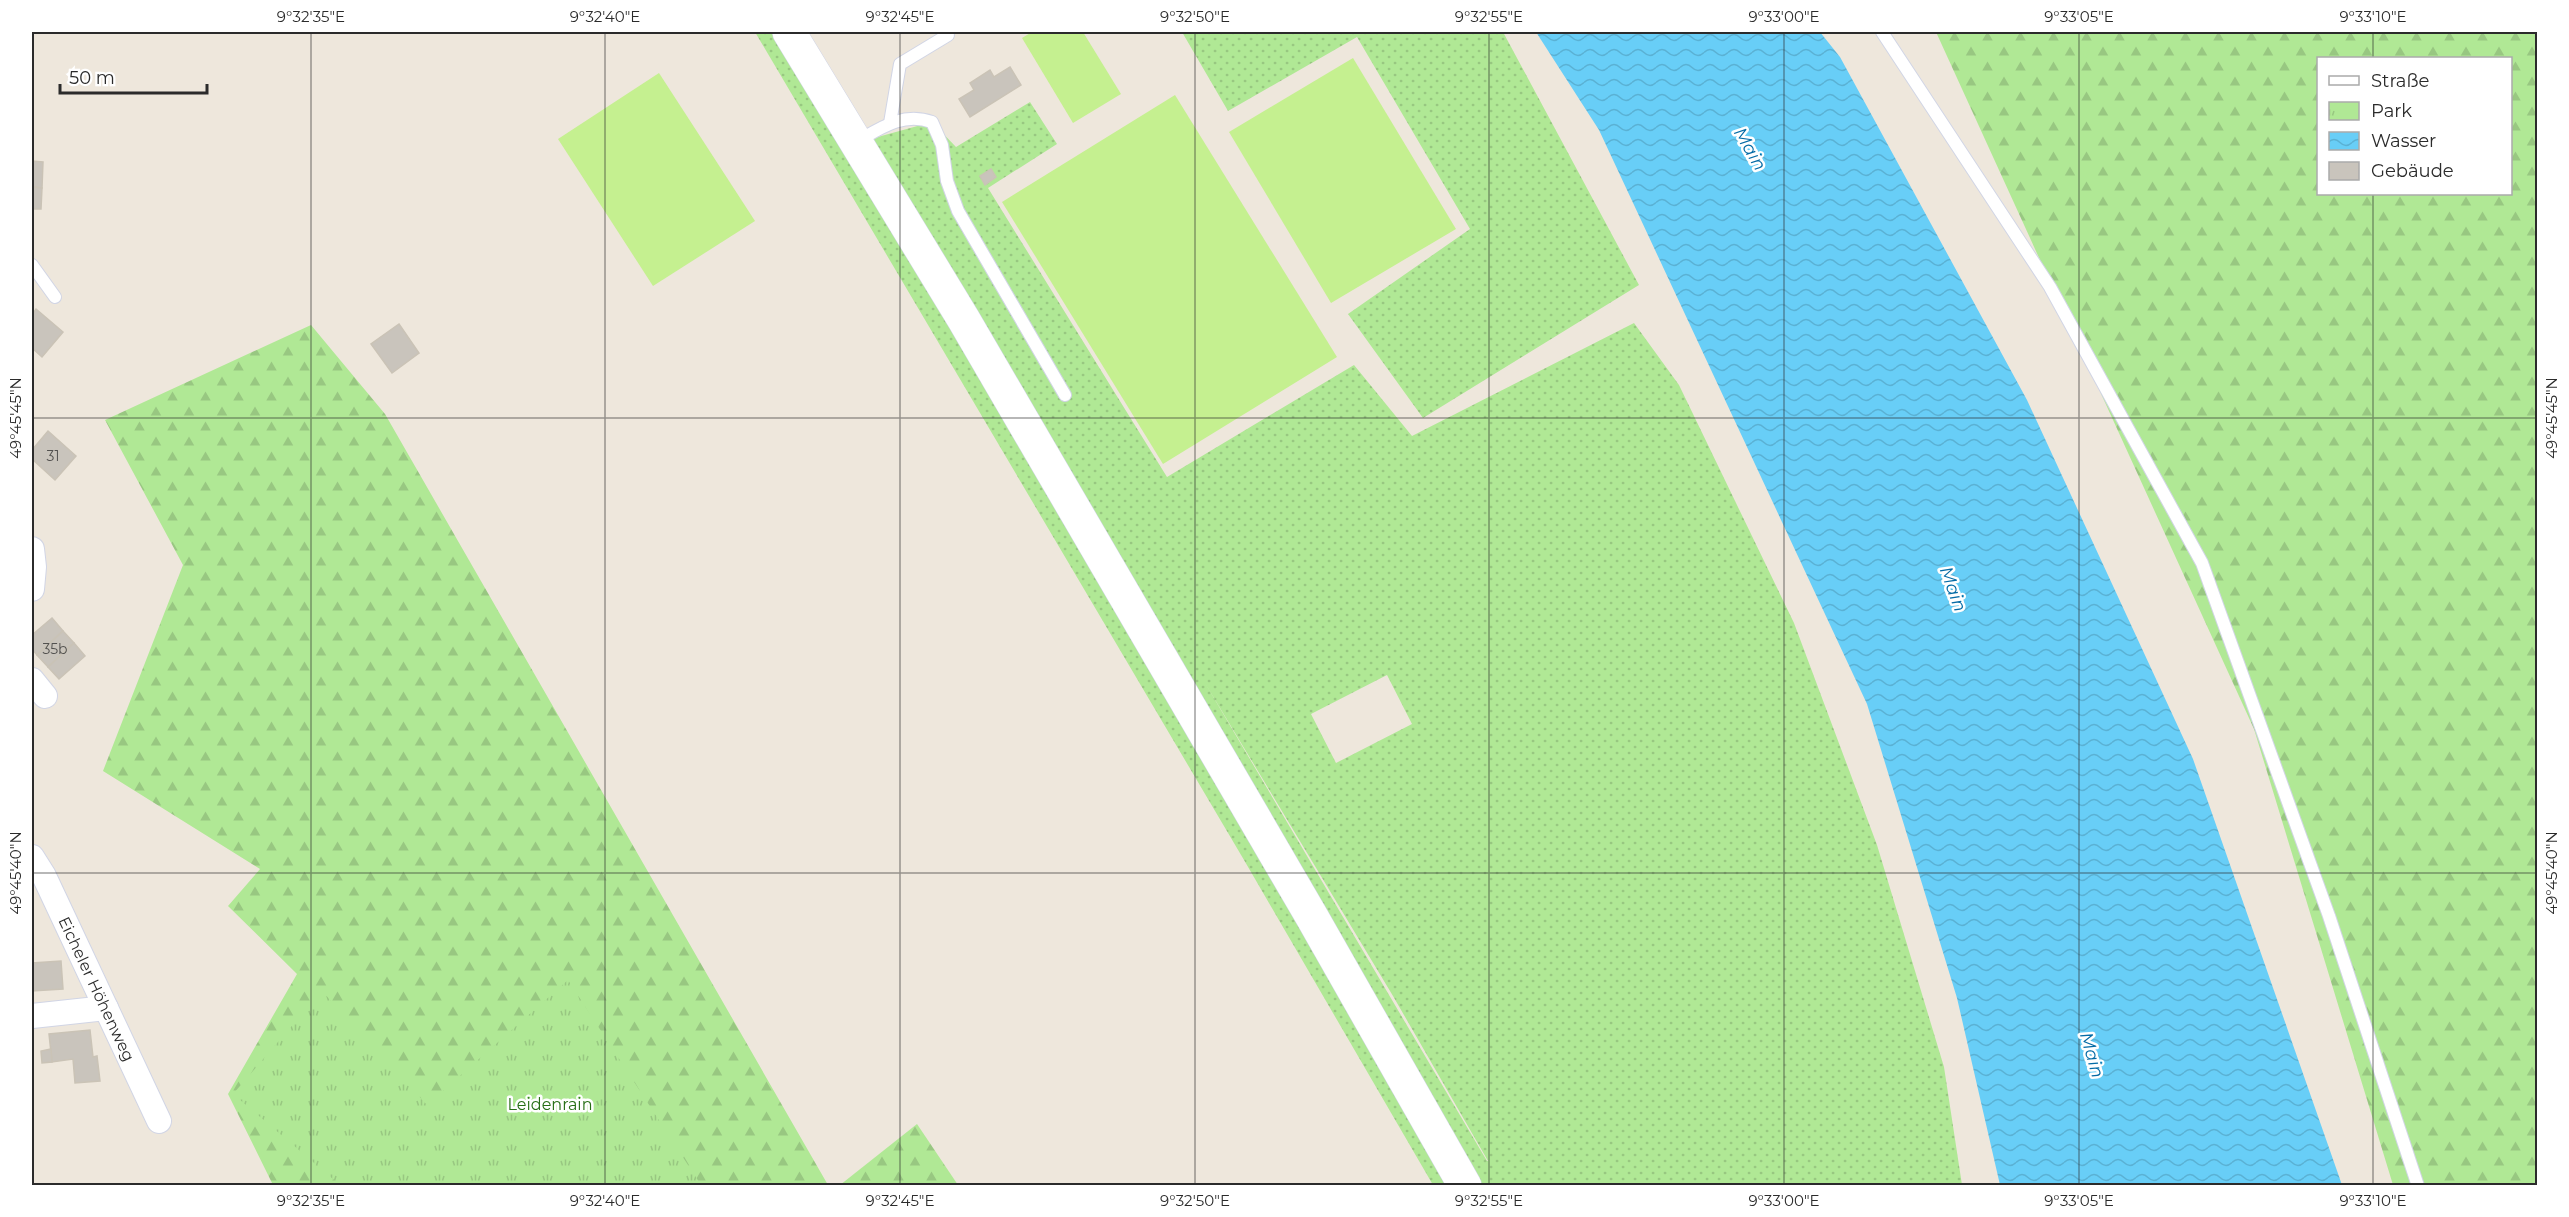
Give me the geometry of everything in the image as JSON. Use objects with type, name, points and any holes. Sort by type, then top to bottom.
[{"type":"main road","points":[[789,32],[964,320],[1465,1185]]},
{"type":"street","points":[[32,549],[34,567],[32,589]]},
{"type":"street","name":"Eicheler Höhenweg","points":[[32,857],[44,876],[159,1121]]},
{"type":"street","points":[[32,1016],[106,1008]]},
{"type":"lane","points":[[1882,32],[2050,287],[2202,562],[2329,916],[2418,1185]]},
{"type":"lane","points":[[890,123],[900,64],[948,34]]},
{"type":"lane","points":[[856,143],[890,123],[908,118],[932,122],[936,128],[947,181],[958,211],[1065,395]]},
{"type":"lane","points":[[32,265],[55,297]]},
{"type":"green space","points":[[755,32],[789,32],[856,143],[932,122],[956,147],[1030,102],[1057,144],[988,188],[1167,477],[1354,365],[1412,436],[1634,323],[1679,385],[1794,623],[1877,845],[1944,1067],[1962,1185],[1433,1185],[1244,860]],"holes":[[[1387,675],[1412,724],[1336,763],[1311,714]],[[1205,683],[1393,996],[1488,1161],[1487,1161]]]},
{"type":"green space","points":[[1032,32],[1083,32],[1121,94],[1073,123],[1022,38]]},
{"type":"green space","points":[[1182,32],[1503,32],[1639,285],[1423,418],[1348,314],[1470,229],[1357,37],[1228,111]]},
{"type":"green space","points":[[1936,32],[2537,32],[2537,1185],[2393,1185],[2254,729]]},
{"type":"green space","points":[[1353,58],[1456,229],[1331,303],[1229,132]]},
{"type":"green space","points":[[659,73],[755,221],[653,286],[558,139]]},
{"type":"green space","points":[[1175,95],[1337,357],[1163,464],[1002,202]]},
{"type":"green space","points":[[311,325],[385,414],[828,1185],[273,1185],[228,1094],[297,974],[228,906],[260,869],[103,771],[183,565],[105,420]]},
{"type":"green space","name":"Leidenrain","points":[[568,980],[701,1185],[340,1185],[233,1094],[322,991],[427,1105]]},
{"type":"green space","points":[[917,1124],[958,1185],[840,1185]]},
{"type":"water","name":"Main","points":[[1536,32],[1820,32],[1840,57],[2027,400],[2193,759],[2342,1185],[2000,1185],[1957,998],[1867,704],[1599,130]]},
{"type":"building","points":[[1010,67],[1021,85],[970,117],[959,99],[974,90],[970,83],[990,70],[994,77]]},
{"type":"building","points":[[32,161],[43,162],[42,188],[32,187]]},
{"type":"building","points":[[991,169],[996,177],[985,185],[980,176]]},
{"type":"building","points":[[32,187],[42,188],[41,209],[32,209]]},
{"type":"building","points":[[36,309],[63,332],[42,357],[32,348],[32,315]]},
{"type":"building","points":[[399,324],[419,353],[392,373],[371,344]]},
{"type":"building","points":[[48,431],[76,456],[55,480],[32,459],[32,450]]},
{"type":"building","points":[[52,618],[63,631],[37,655],[32,649],[32,635]]},
{"type":"building","points":[[63,631],[74,643],[48,667],[37,655]]},
{"type":"building","points":[[74,643],[85,656],[59,679],[48,667]]},
{"type":"building","points":[[61,961],[63,989],[32,991],[32,963]]},
{"type":"building","points":[[90,1030],[93,1057],[97,1056],[100,1081],[75,1083],[73,1059],[52,1062],[49,1034]]},
{"type":"building","points":[[51,1049],[52,1062],[42,1063],[41,1051]]}]
